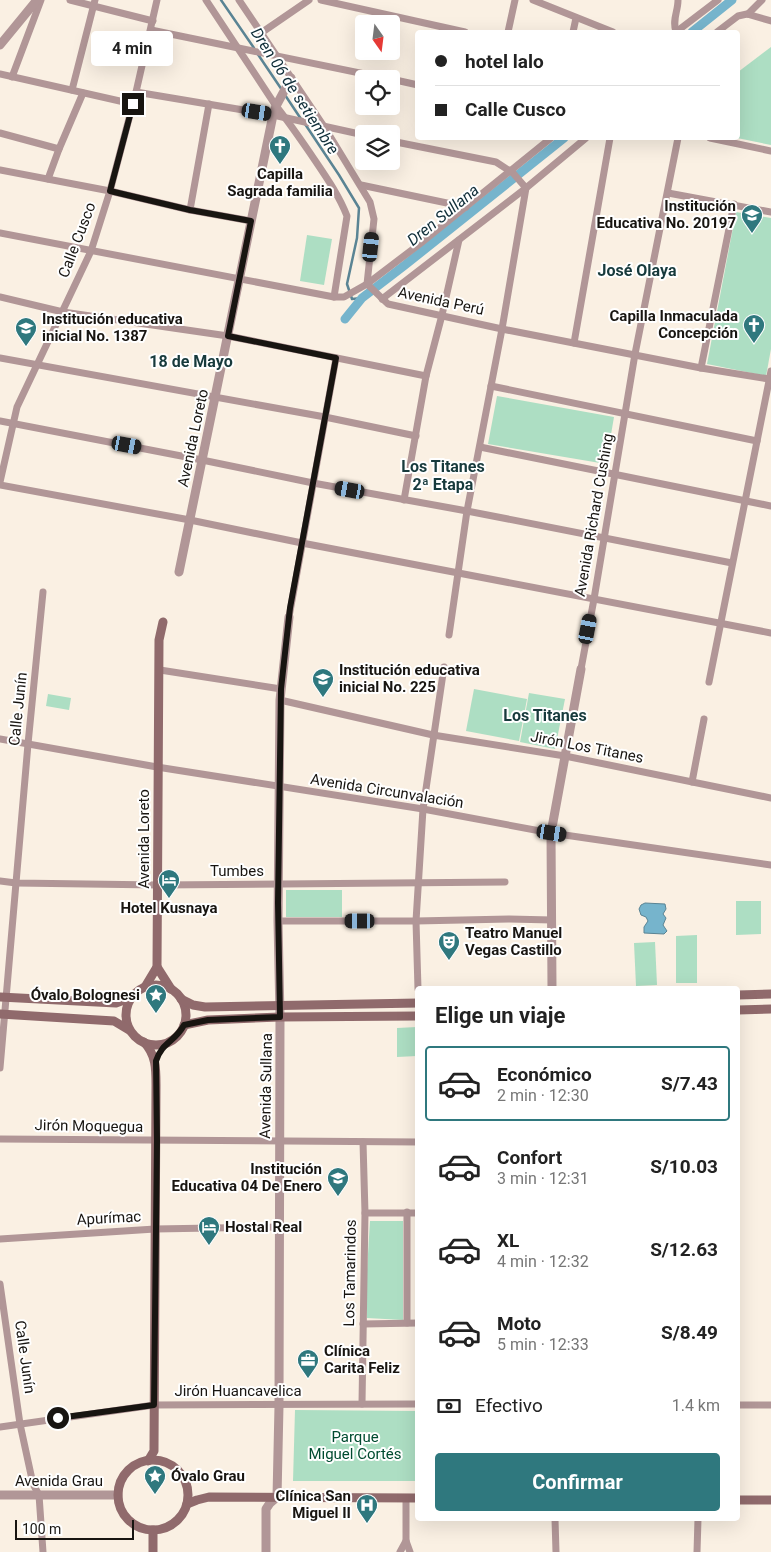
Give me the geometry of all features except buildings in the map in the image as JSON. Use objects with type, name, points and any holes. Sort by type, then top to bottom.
[{"type":"main road","name":"Avenida Loreto","points":[[145,988],[156,967],[159,640],[162,622]]},
{"type":"main road","points":[[156,967],[171,989],[193,1005],[415,1003]]},
{"type":"main road","points":[[3,998],[116,1003],[132,997],[145,988],[158,985],[171,989]]},
{"type":"main road","points":[[740,995],[771,994]]},
{"type":"main road","points":[[132,997],[126,1013],[127,1023],[131,1031],[144,1042],[159,1044],[174,1038],[184,1025],[185,1012],[181,998]]},
{"type":"main road","points":[[740,1010],[771,1009]]},
{"type":"main road","points":[[2,1014],[114,1021],[131,1031]]},
{"type":"main road","points":[[184,1025],[208,1020],[280,1017],[415,1016]]},
{"type":"main road","points":[[144,1042],[156,1061]]},
{"type":"main road","points":[[148,1461],[154,1451],[156,1061],[160,1051],[167,1042]]},
{"type":"main road","points":[[154,1451],[162,1461],[176,1468],[185,1481],[188,1488],[187,1504],[184,1513],[171,1525],[153,1530],[142,1528],[125,1516],[120,1506],[118,1495],[120,1485],[130,1469],[148,1461],[162,1461]]},
{"type":"main road","points":[[188,1488],[197,1494],[210,1497]]},
{"type":"main road","points":[[187,1504],[210,1497],[415,1498]]},
{"type":"main road","points":[[740,1500],[771,1500]]},
{"type":"main road","points":[[153,1530],[153,1552]]},
{"type":"street","points":[[0,45],[39,0]]},
{"type":"street","points":[[12,77],[39,0]]},
{"type":"street","points":[[70,0],[94,3],[153,21]]},
{"type":"street","name":"Calle Cusco","points":[[0,483],[17,407],[92,251],[133,104],[157,0]]},
{"type":"street","points":[[206,0],[274,110],[286,118],[355,134]]},
{"type":"street","points":[[239,0],[325,128],[361,184],[370,202],[374,219],[368,285]]},
{"type":"street","points":[[261,33],[309,0]]},
{"type":"street","points":[[508,30],[515,0]]},
{"type":"street","points":[[533,0],[608,30]]},
{"type":"street","points":[[676,30],[674,21],[678,0]]},
{"type":"street","points":[[679,30],[718,0]]},
{"type":"street","points":[[748,14],[762,0]]},
{"type":"street","points":[[324,1],[456,30]]},
{"type":"street","points":[[72,90],[94,3]]},
{"type":"street","points":[[719,30],[738,16],[748,14],[771,22]]},
{"type":"street","points":[[573,30],[576,18]]},
{"type":"street","points":[[151,30],[355,72]]},
{"type":"street","points":[[0,74],[133,104]]},
{"type":"street","name":"Avenida Loreto","points":[[179,572],[274,110],[292,78]]},
{"type":"street","points":[[400,81],[415,84]]},
{"type":"street","points":[[136,92],[209,104],[274,110]]},
{"type":"street","points":[[48,179],[83,93]]},
{"type":"street","points":[[190,210],[209,104]]},
{"type":"street","points":[[286,118],[334,188],[347,216],[334,297]]},
{"type":"street","points":[[0,133],[59,149]]},
{"type":"street","points":[[0,233],[334,297],[344,297],[368,285],[549,140]]},
{"type":"street","points":[[379,297],[459,240],[525,185],[583,140]]},
{"type":"street","points":[[574,343],[610,140]]},
{"type":"street","name":"Avenida Richard Cushing","points":[[552,986],[552,833],[635,354],[678,140]]},
{"type":"street","points":[[719,140],[771,151]]},
{"type":"street","points":[[400,143],[496,162],[525,185]]},
{"type":"street","points":[[0,170],[251,221]]},
{"type":"street","points":[[361,184],[466,207]]},
{"type":"street","points":[[449,635],[467,511],[502,329],[525,185]]},
{"type":"street","points":[[668,193],[771,212]]},
{"type":"street","points":[[701,368],[734,204]]},
{"type":"street","points":[[404,500],[426,376],[459,240]]},
{"type":"street","name":"Avenida Perú","points":[[368,285],[388,304],[502,329],[701,368],[770,379]]},
{"type":"street","points":[[0,297],[63,312],[228,336],[426,376]]},
{"type":"street","points":[[0,358],[325,417],[416,436]]},
{"type":"street","points":[[289,617],[336,358]]},
{"type":"street","points":[[709,682],[771,371]]},
{"type":"street","points":[[491,386],[757,441]]},
{"type":"street","points":[[0,421],[732,563]]},
{"type":"street","points":[[480,448],[771,506]]},
{"type":"street","points":[[0,483],[302,543],[771,632]]},
{"type":"street","name":"Calle Junín","points":[[0,1068],[3,998],[16,883],[43,592]]},
{"type":"street","name":"Avenida Sullana","points":[[277,1497],[279,1406],[280,1005],[278,884],[280,700],[289,617]]},
{"type":"street","points":[[418,986],[416,921],[423,809],[444,667]]},
{"type":"street","points":[[160,670],[281,689]]},
{"type":"street","name":"Jirón Los Titanes","points":[[280,700],[433,735],[565,756],[771,798]]},
{"type":"street","points":[[692,782],[704,719]]},
{"type":"street","name":"Avenida Circunvalación","points":[[0,739],[280,788],[423,809],[552,833],[771,865]]},
{"type":"street","name":"Tumbes","points":[[0,881],[16,883],[158,885],[505,882]]},
{"type":"street","points":[[278,921],[552,920]]},
{"type":"street","name":"Jirón Moquegua","points":[[0,1138],[415,1142]]},
{"type":"street","name":"Los Tamarindos","points":[[362,1404],[365,1213],[364,1142]]},
{"type":"street","points":[[407,1212],[407,1323]]},
{"type":"street","points":[[365,1213],[415,1212]]},
{"type":"street","name":"Apurímac","points":[[0,1239],[155,1229],[279,1227]]},
{"type":"street","name":"Calle Junín","points":[[0,1284],[20,1424],[33,1484],[39,1495],[43,1552]]},
{"type":"street","points":[[362,1324],[415,1323]]},
{"type":"street","name":"Jirón Huancavelica","points":[[0,1427],[154,1405],[415,1404]]},
{"type":"street","points":[[740,1406],[771,1405]]},
{"type":"street","name":"Avenida Grau","points":[[0,1495],[118,1495]]},
{"type":"street","points":[[266,1552],[266,1509],[270,1502],[277,1497]]},
{"type":"street","points":[[406,1498],[406,1540],[410,1552]]},
{"type":"street","points":[[555,1521],[556,1552]]},
{"type":"street","points":[[697,1552],[698,1521]]},
{"type":"street","points":[[400,1552],[406,1540]]},
{"type":"green space","points":[[771,47],[771,145],[740,139],[740,70]]},
{"type":"green space","points":[[736,212],[771,218],[771,349],[766,376],[707,364]]},
{"type":"green space","points":[[307,235],[332,239],[324,285],[300,281]]},
{"type":"green space","points":[[497,396],[614,417],[606,464],[488,444]]},
{"type":"green space","points":[[474,689],[527,699],[519,741],[466,731]]},
{"type":"green space","points":[[529,693],[565,699],[555,749],[520,742]]},
{"type":"green space","points":[[48,694],[71,698],[69,710],[46,706]]},
{"type":"green space","points":[[286,890],[342,890],[342,917],[286,917]]},
{"type":"green space","points":[[736,901],[761,901],[761,934],[736,935]]},
{"type":"green space","points":[[697,935],[697,983],[676,983],[676,936]]},
{"type":"green space","points":[[655,942],[657,985],[636,986],[634,943]]},
{"type":"green space","points":[[415,1027],[415,1056],[397,1057],[397,1028]]},
{"type":"green space","points":[[370,1221],[403,1221],[403,1320],[367,1318]]},
{"type":"green space","name":"Parque Miguel Cortés","points":[[295,1410],[415,1411],[415,1481],[293,1481]]},
{"type":"water","points":[[645,903],[665,904],[666,909],[663,914],[666,918],[663,925],[667,931],[664,934],[644,933],[644,927],[648,921],[646,917],[641,915],[639,909]]},
{"type":"waterway","name":"Dren 06 de setiembre","points":[[221,0],[254,48]]},
{"type":"waterway","name":"Dren Sullana","points":[[694,30],[732,0]]},
{"type":"waterway","name":"Dren 06 de setiembre","points":[[257,53],[282,90]]},
{"type":"waterway","name":"Dren 06 de setiembre","points":[[285,95],[301,119]]},
{"type":"waterway","name":"Dren 06 de setiembre","points":[[305,124],[359,208],[357,238],[347,284],[352,299],[362,298]]},
{"type":"waterway","name":"Dren Sullana","points":[[345,319],[362,298],[561,140]]},
{"type":"place","name":"Capilla Sagrada familia","points":[[280,165]]},
{"type":"place","name":"Institución Educativa No. 20197","points":[[752,234]]},
{"type":"place","name":"Capilla Inmaculada Concepción","points":[[754,344]]},
{"type":"place","name":"Institución educativa inicial No. 1387","points":[[26,347]]},
{"type":"place","name":"Institución educativa inicial No. 225","points":[[323,698]]},
{"type":"place","name":"Hotel Kusnaya","points":[[169,899]]},
{"type":"place","name":"Teatro Manuel Vegas Castillo","points":[[449,961]]},
{"type":"place","name":"Óvalo Bolognesi","points":[[156,1014]]},
{"type":"place","name":"Institución Educativa 04 De Enero","points":[[338,1197]]},
{"type":"place","name":"Hostal Real","points":[[209,1246]]},
{"type":"place","name":"Clínica Carita Feliz","points":[[308,1379]]},
{"type":"place","name":"Óvalo Grau","points":[[155,1495]]},
{"type":"place","name":"Clínica San Miguel II","points":[[367,1524]]},
{"type":"district","name":"José Olaya","points":[[637,270]]},
{"type":"district","name":"18 de Mayo","points":[[191,361]]},
{"type":"district","name":"Los Titanes 2ª Etapa","points":[[443,475]]},
{"type":"district","name":"Los Titanes","points":[[545,715]]},
{"type":"route","points":[[58,1418],[154,1405],[157,1056],[167,1042],[174,1038],[184,1025],[208,1020],[280,1017],[278,903],[280,700],[290,608],[336,358],[228,336],[251,221],[190,210],[110,191],[133,104]]}]
